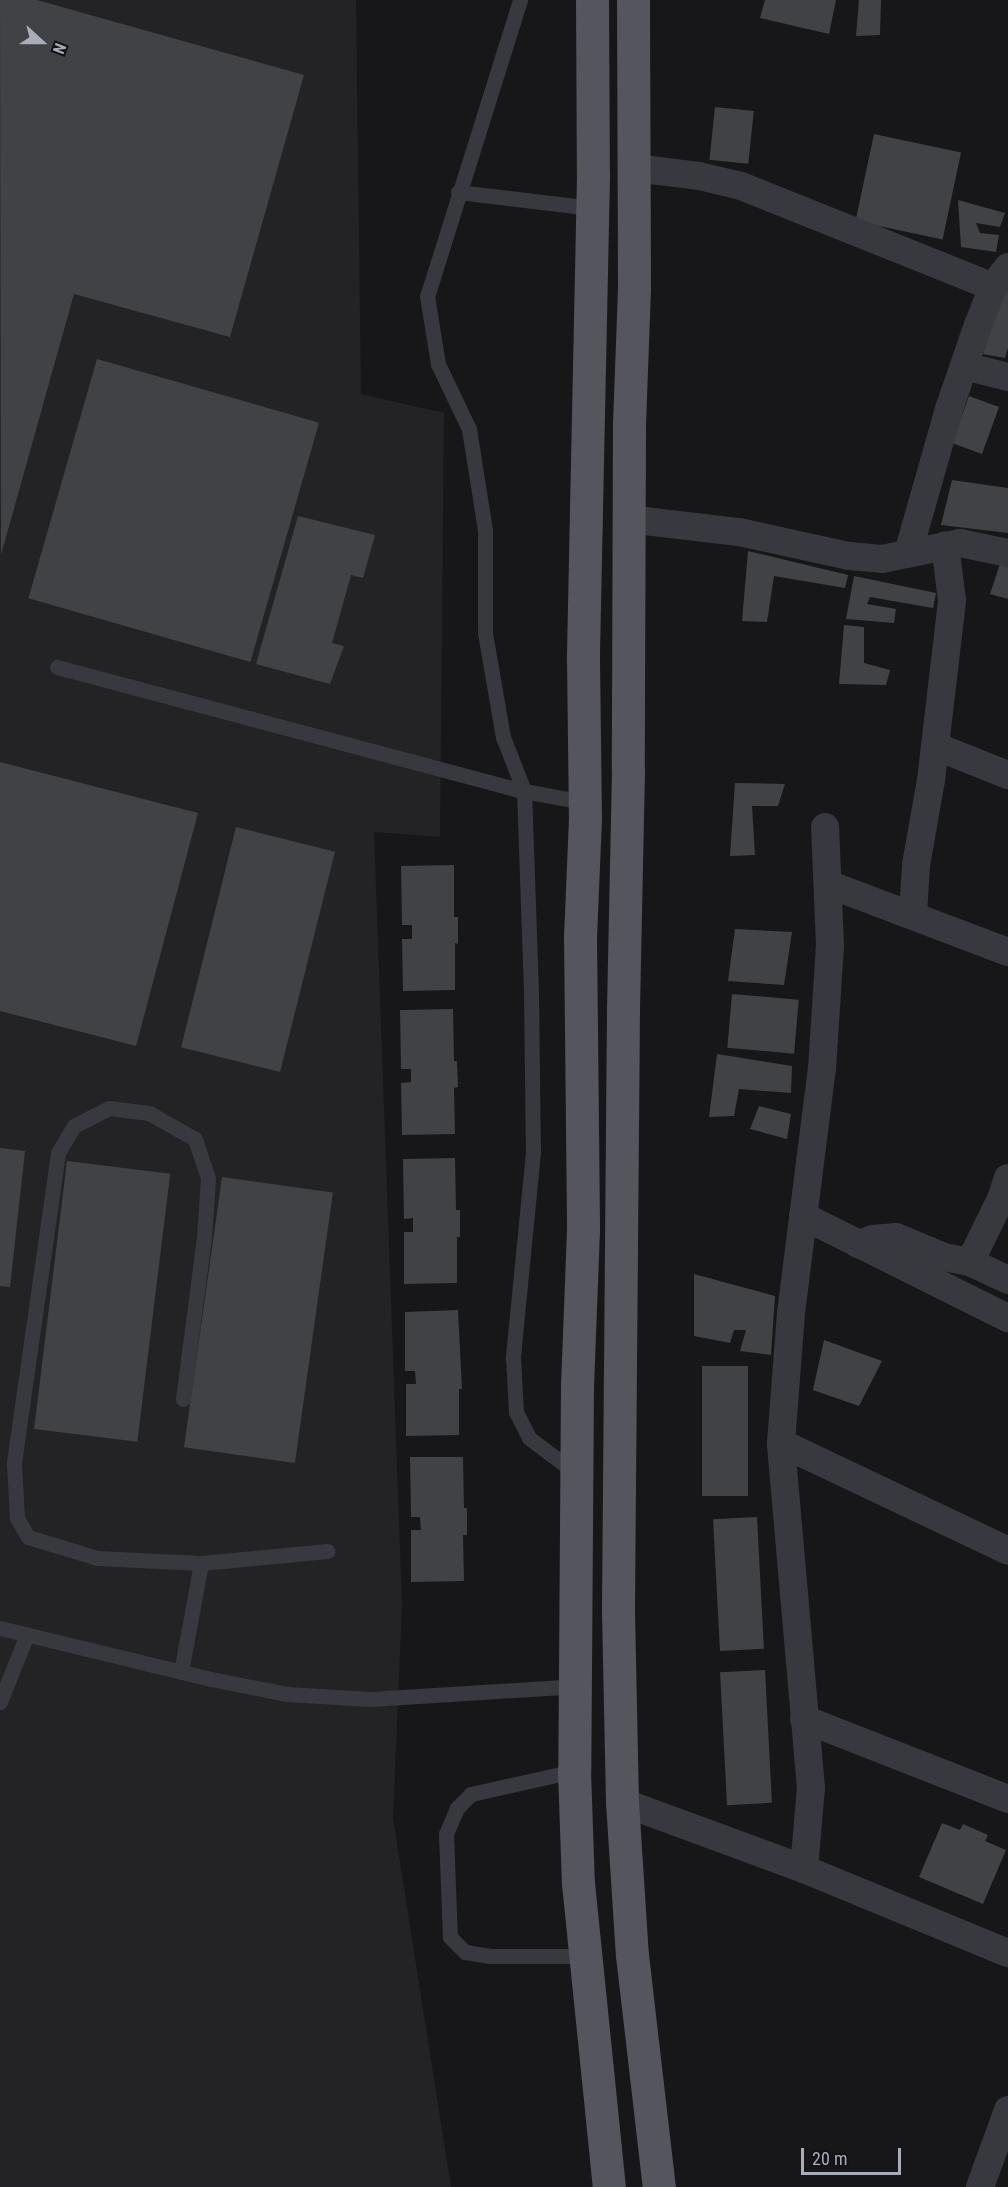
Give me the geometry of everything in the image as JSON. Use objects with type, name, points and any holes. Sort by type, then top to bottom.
[{"type":"main road","points":[[592,0],[592,208],[584,648],[584,802],[580,935],[583,1230],[576,1473],[574,1771],[578,1883],[609,2187]]},
{"type":"main road","points":[[633,0],[635,168],[628,519],[628,770],[623,1008],[618,1611],[622,1802],[632,1955],[658,2187]]},
{"type":"street","points":[[635,168],[699,176],[741,186],[1000,277],[949,409],[908,553]]},
{"type":"street","points":[[964,366],[1008,377]]},
{"type":"street","points":[[628,519],[739,532],[849,556],[882,559],[960,543],[1008,553]]},
{"type":"street","points":[[913,914],[916,865],[935,746],[952,600],[945,545]]},
{"type":"street","points":[[935,746],[1008,775]]},
{"type":"street","points":[[804,1869],[812,1788],[781,1443],[790,1313],[822,1069],[830,945],[825,827]]},
{"type":"street","points":[[828,884],[913,914],[1008,952]]},
{"type":"street","points":[[970,1262],[1001,1199],[1008,1178]]},
{"type":"street","points":[[803,1216],[1008,1318]]},
{"type":"street","points":[[858,1244],[873,1239],[896,1237],[944,1257],[970,1262],[1008,1280]]},
{"type":"street","points":[[781,1443],[1008,1551]]},
{"type":"street","points":[[804,1719],[1008,1800]]},
{"type":"street","points":[[622,1802],[804,1869],[1008,1953]]},
{"type":"street","points":[[980,2187],[1008,2110]]},
{"type":"lane","points":[[520,0],[458,192],[428,296],[438,364],[469,429],[484,530],[485,633],[503,737],[524,791],[531,993],[533,1152],[513,1357],[516,1412],[529,1438],[576,1473]]},
{"type":"lane","points":[[458,192],[592,208]]},
{"type":"lane","points":[[57,667],[524,791],[584,802]]},
{"type":"lane","points":[[183,1399],[204,1238],[208,1178],[195,1139],[149,1113],[109,1108],[74,1126],[58,1153],[14,1464],[17,1518],[28,1536],[97,1558],[201,1563],[327,1551]]},
{"type":"lane","points":[[181,1672],[201,1563]]},
{"type":"lane","points":[[0,1628],[181,1672],[287,1694],[371,1699],[575,1686]]},
{"type":"lane","points":[[0,1702],[27,1634]]},
{"type":"lane","points":[[574,1771],[471,1794],[457,1808],[446,1834],[450,1937],[465,1952],[489,1956],[586,1956]]},
{"type":"shaded area","points":[[0,0],[356,0],[361,394],[444,413],[440,837],[374,832],[402,1604],[393,1818],[451,2187],[0,2187]]},
{"type":"building","points":[[0,0],[37,0],[304,75],[230,337],[74,294],[1,555]]},
{"type":"building","points":[[765,0],[836,0],[829,34],[760,18]]},
{"type":"building","points":[[859,0],[881,0],[880,35],[856,36]]},
{"type":"building","points":[[715,107],[754,111],[748,164],[709,160]]},
{"type":"building","points":[[874,134],[961,153],[943,240],[855,221]]},
{"type":"building","points":[[958,200],[1005,213],[1000,227],[976,223],[980,233],[999,235],[996,252],[961,247]]},
{"type":"building","points":[[1003,290],[1008,291],[1008,348],[1005,358],[983,354]]},
{"type":"building","points":[[97,359],[319,423],[250,662],[28,598]]},
{"type":"building","points":[[969,396],[999,407],[982,454],[952,443]]},
{"type":"building","points":[[952,480],[1008,488],[1008,533],[941,525]]},
{"type":"building","points":[[298,516],[375,535],[363,578],[351,575],[332,643],[344,646],[330,684],[256,664]]},
{"type":"building","points":[[748,551],[848,575],[845,588],[774,576],[767,622],[742,621]]},
{"type":"building","points":[[1002,558],[1008,561],[1008,599],[990,594]]},
{"type":"building","points":[[854,576],[936,593],[933,608],[870,597],[867,604],[896,609],[894,623],[846,619]]},
{"type":"building","points":[[844,625],[864,627],[864,663],[890,670],[886,685],[839,684]]},
{"type":"building","points":[[0,762],[198,813],[136,1046],[0,1011]]},
{"type":"building","points":[[735,783],[785,784],[778,806],[752,806],[755,855],[730,856]]},
{"type":"building","points":[[236,827],[335,852],[280,1072],[181,1047]]},
{"type":"building","points":[[454,865],[454,917],[458,917],[458,944],[455,943],[455,990],[403,991],[402,939],[412,939],[412,925],[402,925],[401,866]]},
{"type":"building","points":[[735,929],[792,932],[784,985],[728,981]]},
{"type":"building","points":[[732,994],[799,1000],[794,1054],[727,1048]]},
{"type":"building","points":[[453,1009],[454,1061],[457,1061],[458,1087],[454,1088],[455,1134],[402,1135],[401,1083],[411,1082],[411,1069],[401,1069],[400,1010]]},
{"type":"building","points":[[717,1054],[792,1066],[791,1093],[739,1089],[734,1116],[709,1117]]},
{"type":"building","points":[[759,1106],[791,1114],[787,1139],[750,1129]]},
{"type":"building","points":[[0,1148],[25,1151],[10,1287],[0,1286]]},
{"type":"building","points":[[455,1158],[456,1210],[460,1210],[460,1237],[457,1237],[457,1283],[404,1284],[404,1232],[413,1232],[413,1218],[404,1219],[403,1159]]},
{"type":"building","points":[[67,1161],[170,1174],[137,1442],[34,1429]]},
{"type":"building","points":[[222,1177],[333,1193],[295,1463],[184,1447]]},
{"type":"building","points":[[694,1274],[775,1296],[771,1355],[740,1351],[746,1330],[734,1330],[730,1343],[694,1336]]},
{"type":"building","points":[[458,1310],[462,1389],[459,1389],[459,1435],[406,1436],[406,1384],[416,1384],[415,1371],[405,1371],[405,1312]]},
{"type":"building","points":[[824,1340],[882,1361],[859,1406],[813,1390]]},
{"type":"building","points":[[702,1366],[748,1366],[748,1496],[702,1496]]},
{"type":"building","points":[[410,1457],[463,1457],[464,1508],[467,1508],[467,1535],[463,1535],[464,1581],[411,1582],[411,1530],[421,1530],[420,1517],[411,1517]]},
{"type":"building","points":[[757,1517],[764,1649],[720,1651],[713,1519]]},
{"type":"building","points":[[765,1670],[772,1803],[727,1805],[720,1672]]},
{"type":"building","points":[[942,1823],[960,1830],[963,1824],[988,1835],[985,1841],[1006,1850],[983,1904],[919,1877]]}]
